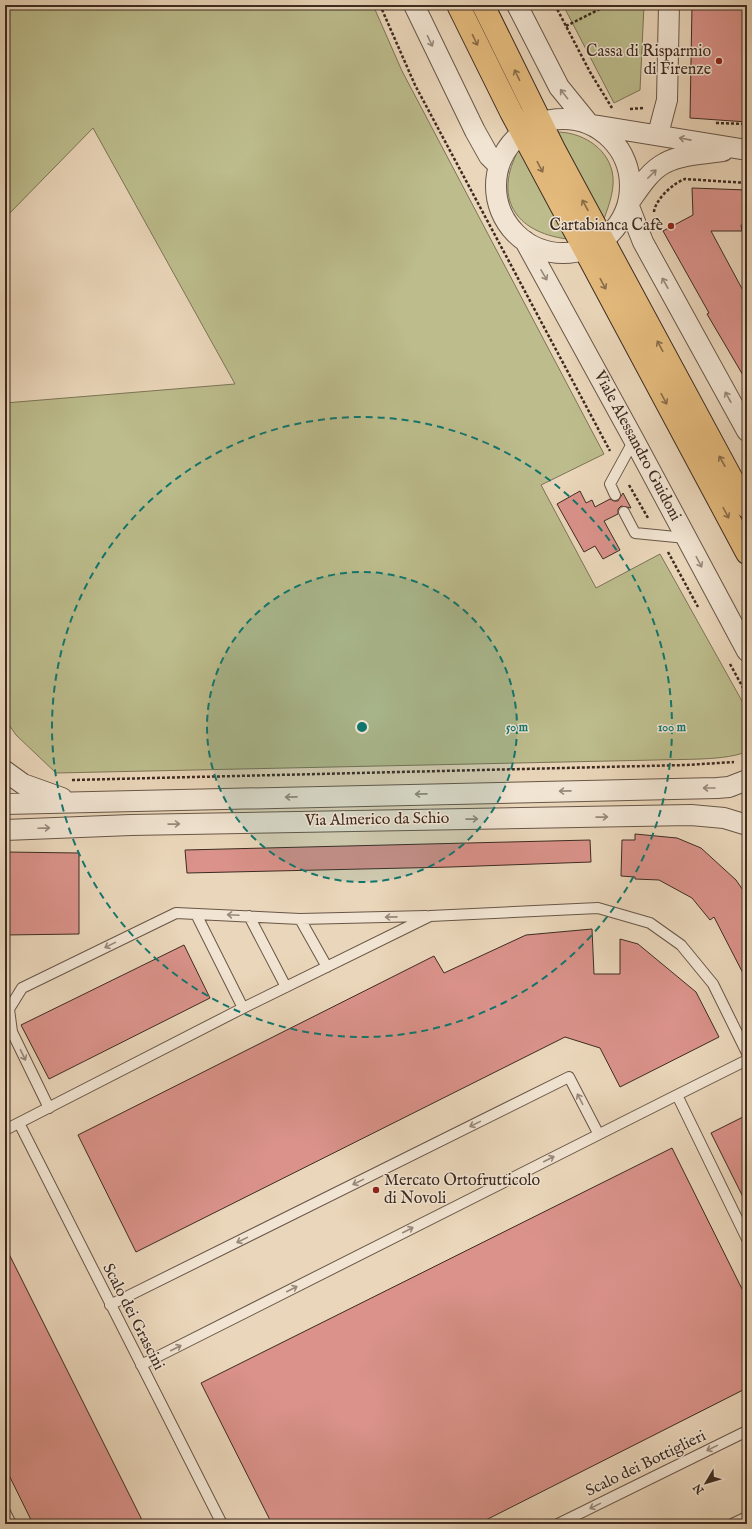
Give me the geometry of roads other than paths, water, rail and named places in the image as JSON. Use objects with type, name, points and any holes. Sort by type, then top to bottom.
[{"type":"main road","points":[[458,5],[522,133],[747,553]]},
{"type":"main road","points":[[483,5],[540,123],[747,507]]},
{"type":"street","points":[[414,5],[475,131],[485,149],[499,166]]},
{"type":"street","name":"Viale Alessandro Guidoni","points":[[517,5],[560,88],[589,124],[609,137],[623,157],[630,180],[628,204],[618,224],[604,240],[584,250],[560,253],[548,251],[525,241]]},
{"type":"street","points":[[658,134],[667,100],[669,5]]},
{"type":"street","name":"Viale Alessandro Guidoni","points":[[589,124],[564,119],[540,123],[522,133],[506,151],[499,166],[496,186],[499,205],[507,223],[525,241],[634,440],[747,652]]},
{"type":"street","points":[[589,124],[658,134],[742,150]]},
{"type":"street","points":[[628,204],[647,178],[664,163],[676,159],[742,150]]},
{"type":"street","name":"Viale Alessandro Guidoni","points":[[628,204],[643,242],[747,431]]},
{"type":"street","points":[[5,771],[31,788],[80,803]]},
{"type":"street","points":[[5,780],[13,785],[16,792],[14,796],[5,796]]},
{"type":"street","name":"Via Almerico da Schio","points":[[5,804],[717,788],[729,787],[747,780]]},
{"type":"street","name":"Via Almerico da Schio","points":[[5,830],[139,824],[691,815],[724,818],[747,825]]},
{"type":"lane","points":[[616,495],[610,484],[634,440]]},
{"type":"lane","points":[[624,512],[635,533],[686,538]]},
{"type":"lane","points":[[49,1108],[12,1032],[9,1009],[22,988],[176,913],[300,919],[430,916],[598,908],[650,923],[681,945],[713,984],[747,1054]]},
{"type":"lane","points":[[196,914],[243,1008]]},
{"type":"lane","points":[[250,916],[286,987]]},
{"type":"lane","points":[[5,1130],[243,1008],[430,916]]},
{"type":"lane","points":[[300,919],[327,967]]},
{"type":"lane","points":[[141,1365],[598,1133],[747,1060]]},
{"type":"lane","points":[[110,1305],[569,1077],[598,1133]]},
{"type":"lane","points":[[677,1095],[747,1239]]},
{"type":"lane","name":"Scalo dei Grascini","points":[[19,1123],[222,1524]]},
{"type":"lane","name":"Scalo dei Bottiglieri","points":[[558,1524],[747,1431]]},
{"type":"lane","points":[[5,1512],[11,1524]]},
{"type":"lane","points":[[732,1524],[747,1517]]},
{"type":"place","name":"Cassa di Risparmio di Firenze","points":[[719,61]]},
{"type":"place","name":"Cartabianca Cafè","points":[[671,226]]},
{"type":"place","name":"Mercato Ortofrutticolo di Novoli","points":[[376,1190]]}]
